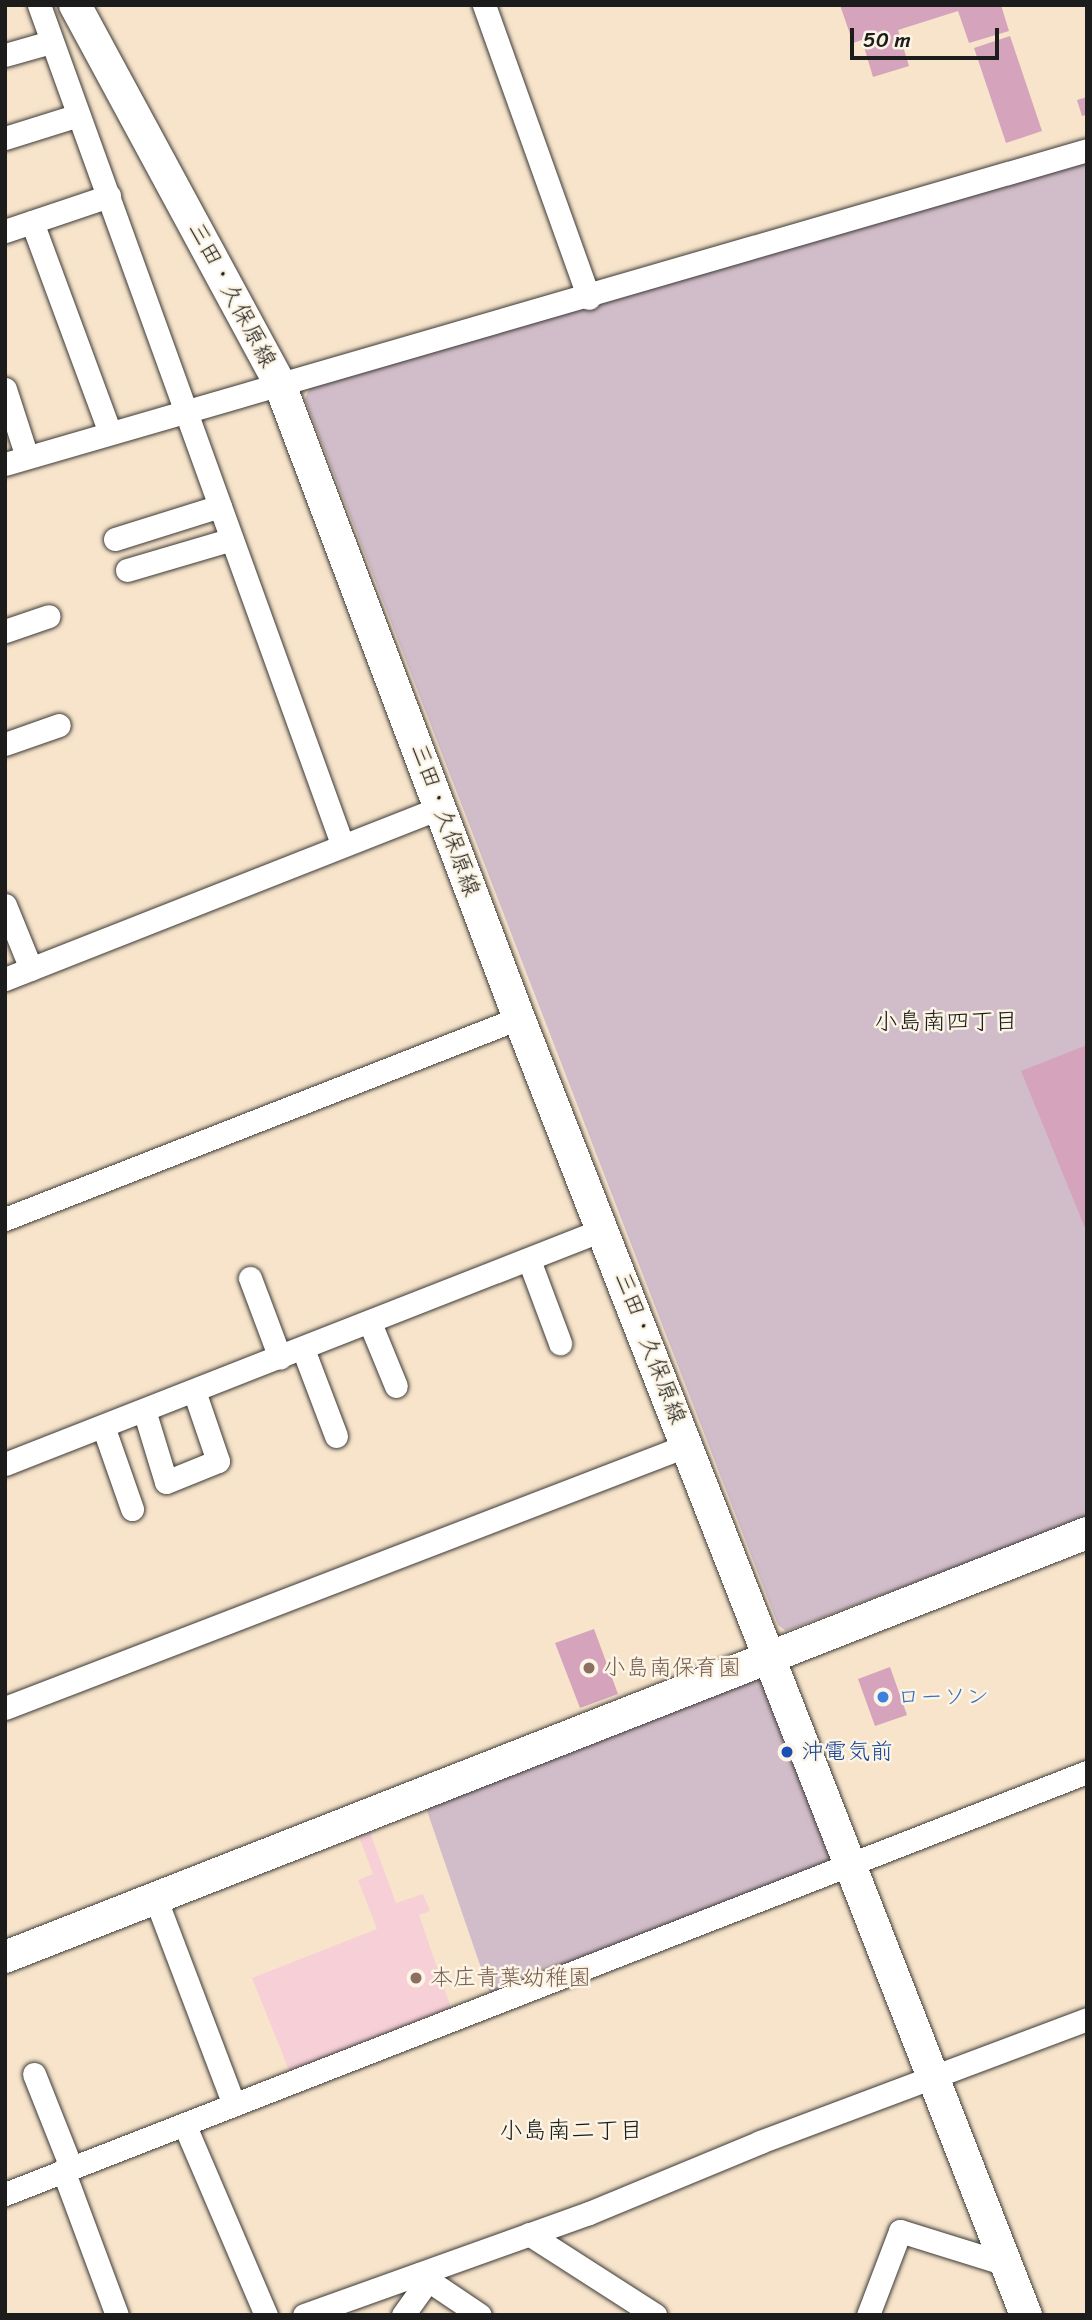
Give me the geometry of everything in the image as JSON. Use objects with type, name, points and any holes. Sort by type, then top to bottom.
[{"type":"street","points":[[38,5],[342,844]]},
{"type":"street","name":"三田・久保原線","points":[[75,5],[279,382],[519,1018],[1026,2315]]},
{"type":"street","points":[[484,5],[589,298]]},
{"type":"street","points":[[5,55],[51,42]]},
{"type":"street","points":[[5,138],[79,115]]},
{"type":"street","points":[[5,389],[16,460],[279,382],[589,298],[1087,150]]},
{"type":"street","points":[[5,231],[109,196]]},
{"type":"street","points":[[32,222],[110,433]]},
{"type":"street","points":[[115,539],[220,506]]},
{"type":"street","points":[[127,570],[232,539]]},
{"type":"street","points":[[5,631],[49,616]]},
{"type":"street","points":[[5,744],[59,725]]},
{"type":"street","points":[[5,979],[342,844],[440,808]]},
{"type":"street","points":[[5,905],[32,969]]},
{"type":"street","points":[[5,1219],[519,1018]]},
{"type":"street","points":[[5,1464],[604,1230]]},
{"type":"street","points":[[529,1260],[560,1343]]},
{"type":"street","points":[[250,1278],[280,1358]]},
{"type":"street","points":[[370,1323],[396,1386]]},
{"type":"street","points":[[303,1349],[335,1436]]},
{"type":"street","points":[[144,1410],[166,1482],[218,1461],[194,1391]]},
{"type":"street","points":[[103,1426],[132,1509]]},
{"type":"street","points":[[5,1708],[688,1445]]},
{"type":"street","points":[[5,1957],[1087,1533]]},
{"type":"street","points":[[5,2194],[1087,1772]]},
{"type":"street","points":[[155,1897],[234,2105]]},
{"type":"street","points":[[304,2315],[423,2277],[1087,2019]]},
{"type":"street","points":[[34,2074],[117,2315]]},
{"type":"street","points":[[185,2126],[266,2315]]},
{"type":"street","points":[[868,2315],[900,2231],[1006,2264]]},
{"type":"street","points":[[528,2234],[642,2312]]},
{"type":"street","points":[[403,2315],[423,2277]]},
{"type":"street","points":[[423,2277],[480,2315]]},
{"type":"shaded area","points":[[1087,158],[1087,1517],[786,1631],[778,1625],[305,399],[310,387]]},
{"type":"shaded area","points":[[759,1674],[832,1862],[491,1997],[424,1802]]},
{"type":"shaded area","points":[[368,1827],[396,1903],[423,1894],[430,1911],[419,1915],[453,2014],[291,2075],[252,1978],[377,1929],[358,1880],[373,1874],[357,1831]]},
{"type":"building","points":[[840,5],[1001,5],[1009,31],[969,43],[958,11],[898,30],[909,66],[873,77],[862,40],[853,43]]},
{"type":"building","points":[[1010,36],[1042,131],[1006,143],[974,48]]},
{"type":"building","points":[[1087,97],[1087,115],[1082,116],[1077,100]]},
{"type":"building","points":[[1087,1045],[1087,1233],[1021,1071]]},
{"type":"building","points":[[594,1629],[618,1694],[580,1708],[555,1643]]},
{"type":"building","name":"ローソン","points":[[890,1667],[907,1715],[875,1726],[858,1679]]},
{"type":"place","name":"小島南保育園","points":[[589,1668]]},
{"type":"place","name":"ローソン","points":[[883,1697]]},
{"type":"place","name":"沖電気前","points":[[787,1752]]},
{"type":"place","name":"本庄青葉幼稚園","points":[[416,1978]]},
{"type":"district","name":"小島南四丁目","points":[[946,1022]]},
{"type":"district","name":"小島南二丁目","points":[[571,2131]]}]
